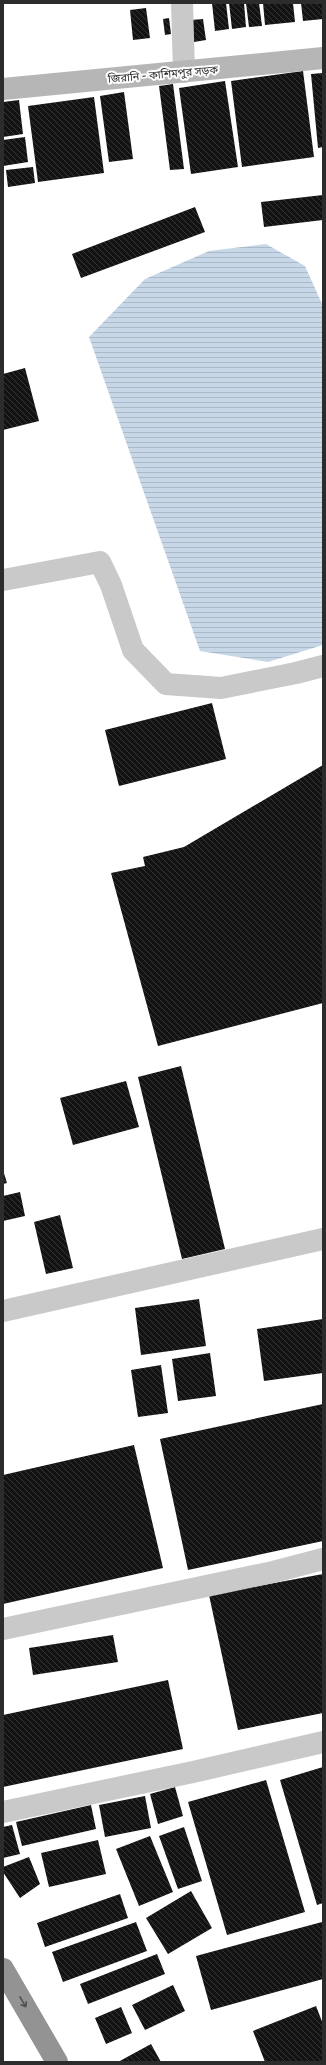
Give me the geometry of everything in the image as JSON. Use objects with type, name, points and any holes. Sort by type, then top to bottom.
[{"type":"highway","points":[[3,1969],[57,2062]]},
{"type":"street","points":[[182,3],[184,72]]},
{"type":"street","name":"জিরানি - কাশিমপুর সড়ক","points":[[3,89],[323,58]]},
{"type":"street","points":[[3,580],[100,562],[111,586],[133,650],[166,684],[221,688],[323,666]]},
{"type":"street","points":[[3,1311],[323,1239]]},
{"type":"street","points":[[3,1629],[273,1572],[323,1559]]},
{"type":"street","points":[[3,1812],[193,1772],[323,1742]]},
{"type":"water","points":[[266,244],[305,266],[323,306],[323,645],[268,662],[200,651],[89,337],[145,279],[209,251]]},
{"type":"building","points":[[212,3],[226,3],[229,29],[215,31]]},
{"type":"building","points":[[229,3],[244,3],[246,27],[232,29]]},
{"type":"building","points":[[246,3],[259,3],[262,26],[249,27]]},
{"type":"building","points":[[263,3],[293,3],[295,22],[265,25]]},
{"type":"building","points":[[301,3],[323,3],[323,19],[303,21]]},
{"type":"building","points":[[146,8],[150,38],[133,40],[130,10]]},
{"type":"building","points":[[169,18],[171,34],[165,35],[163,19]]},
{"type":"building","points":[[203,19],[206,40],[194,42],[191,20]]},
{"type":"building","points":[[303,71],[314,157],[242,167],[231,81]]},
{"type":"building","points":[[323,73],[323,147],[318,148],[311,74]]},
{"type":"building","points":[[225,81],[238,167],[191,174],[179,88]]},
{"type":"building","points":[[173,84],[184,169],[170,170],[159,86]]},
{"type":"building","points":[[124,92],[133,159],[109,162],[100,96]]},
{"type":"building","points":[[94,97],[104,173],[38,182],[28,106]]},
{"type":"building","points":[[19,100],[23,134],[3,137],[3,102]]},
{"type":"building","points":[[25,137],[28,162],[3,166],[3,140]]},
{"type":"building","points":[[33,167],[35,183],[8,187],[6,170]]},
{"type":"building","points":[[323,195],[323,220],[264,227],[261,202]]},
{"type":"building","points":[[195,207],[205,232],[81,278],[72,254]]},
{"type":"building","points":[[25,368],[39,421],[3,430],[3,374]]},
{"type":"building","points":[[212,703],[226,759],[119,786],[105,730]]},
{"type":"building","points":[[323,765],[323,1003],[158,1046],[111,873],[145,866],[143,857],[184,847]]},
{"type":"building","points":[[181,1066],[225,1249],[182,1259],[138,1077]]},
{"type":"building","points":[[126,1081],[139,1127],[73,1145],[60,1098]]},
{"type":"building","points":[[3,1170],[7,1183],[3,1184]]},
{"type":"building","points":[[20,1192],[25,1216],[3,1221],[3,1196]]},
{"type":"building","points":[[60,1215],[73,1268],[46,1274],[34,1222]]},
{"type":"building","points":[[199,1299],[206,1346],[141,1355],[135,1308]]},
{"type":"building","points":[[323,1319],[323,1373],[264,1381],[257,1329]]},
{"type":"building","points":[[210,1353],[216,1396],[178,1401],[172,1359]]},
{"type":"building","points":[[161,1365],[168,1413],[138,1417],[131,1370]]},
{"type":"building","points":[[323,1404],[323,1541],[188,1570],[160,1439]]},
{"type":"building","points":[[134,1445],[163,1568],[3,1604],[3,1475]]},
{"type":"building","points":[[323,1574],[323,1713],[238,1730],[209,1595]]},
{"type":"building","points":[[113,1635],[118,1662],[33,1675],[29,1648]]},
{"type":"building","points":[[168,1680],[183,1749],[3,1787],[3,1715]]},
{"type":"building","points":[[323,1767],[323,1903],[317,1905],[280,1780]]},
{"type":"building","points":[[266,1780],[305,1912],[227,1935],[188,1802]]},
{"type":"building","points":[[175,1787],[183,1816],[158,1824],[150,1794]]},
{"type":"building","points":[[145,1796],[151,1828],[105,1837],[99,1805]]},
{"type":"building","points":[[91,1805],[96,1829],[22,1846],[16,1822]]},
{"type":"building","points":[[12,1825],[20,1854],[3,1858],[3,1827]]},
{"type":"building","points":[[184,1827],[202,1881],[178,1889],[159,1836]]},
{"type":"building","points":[[150,1836],[173,1892],[139,1906],[116,1849]]},
{"type":"building","points":[[98,1840],[106,1874],[49,1887],[41,1853]]},
{"type":"building","points":[[29,1857],[40,1884],[20,1898],[3,1872],[3,1867]]},
{"type":"building","points":[[191,1891],[212,1928],[168,1954],[146,1918]]},
{"type":"building","points":[[120,1894],[128,1918],[45,1947],[37,1923]]},
{"type":"building","points":[[136,1922],[147,1951],[63,1982],[52,1952]]},
{"type":"building","points":[[322,1922],[323,1979],[211,2010],[196,1956]]},
{"type":"building","points":[[157,1954],[165,1974],[88,2004],[80,1984]]},
{"type":"building","points":[[173,1985],[185,2011],[145,2030],[132,2005]]},
{"type":"building","points":[[316,2006],[323,2024],[323,2062],[265,2062],[253,2031]]},
{"type":"building","points":[[121,2007],[132,2033],[106,2044],[95,2018]]},
{"type":"building","points":[[151,2044],[161,2062],[118,2062]]}]
